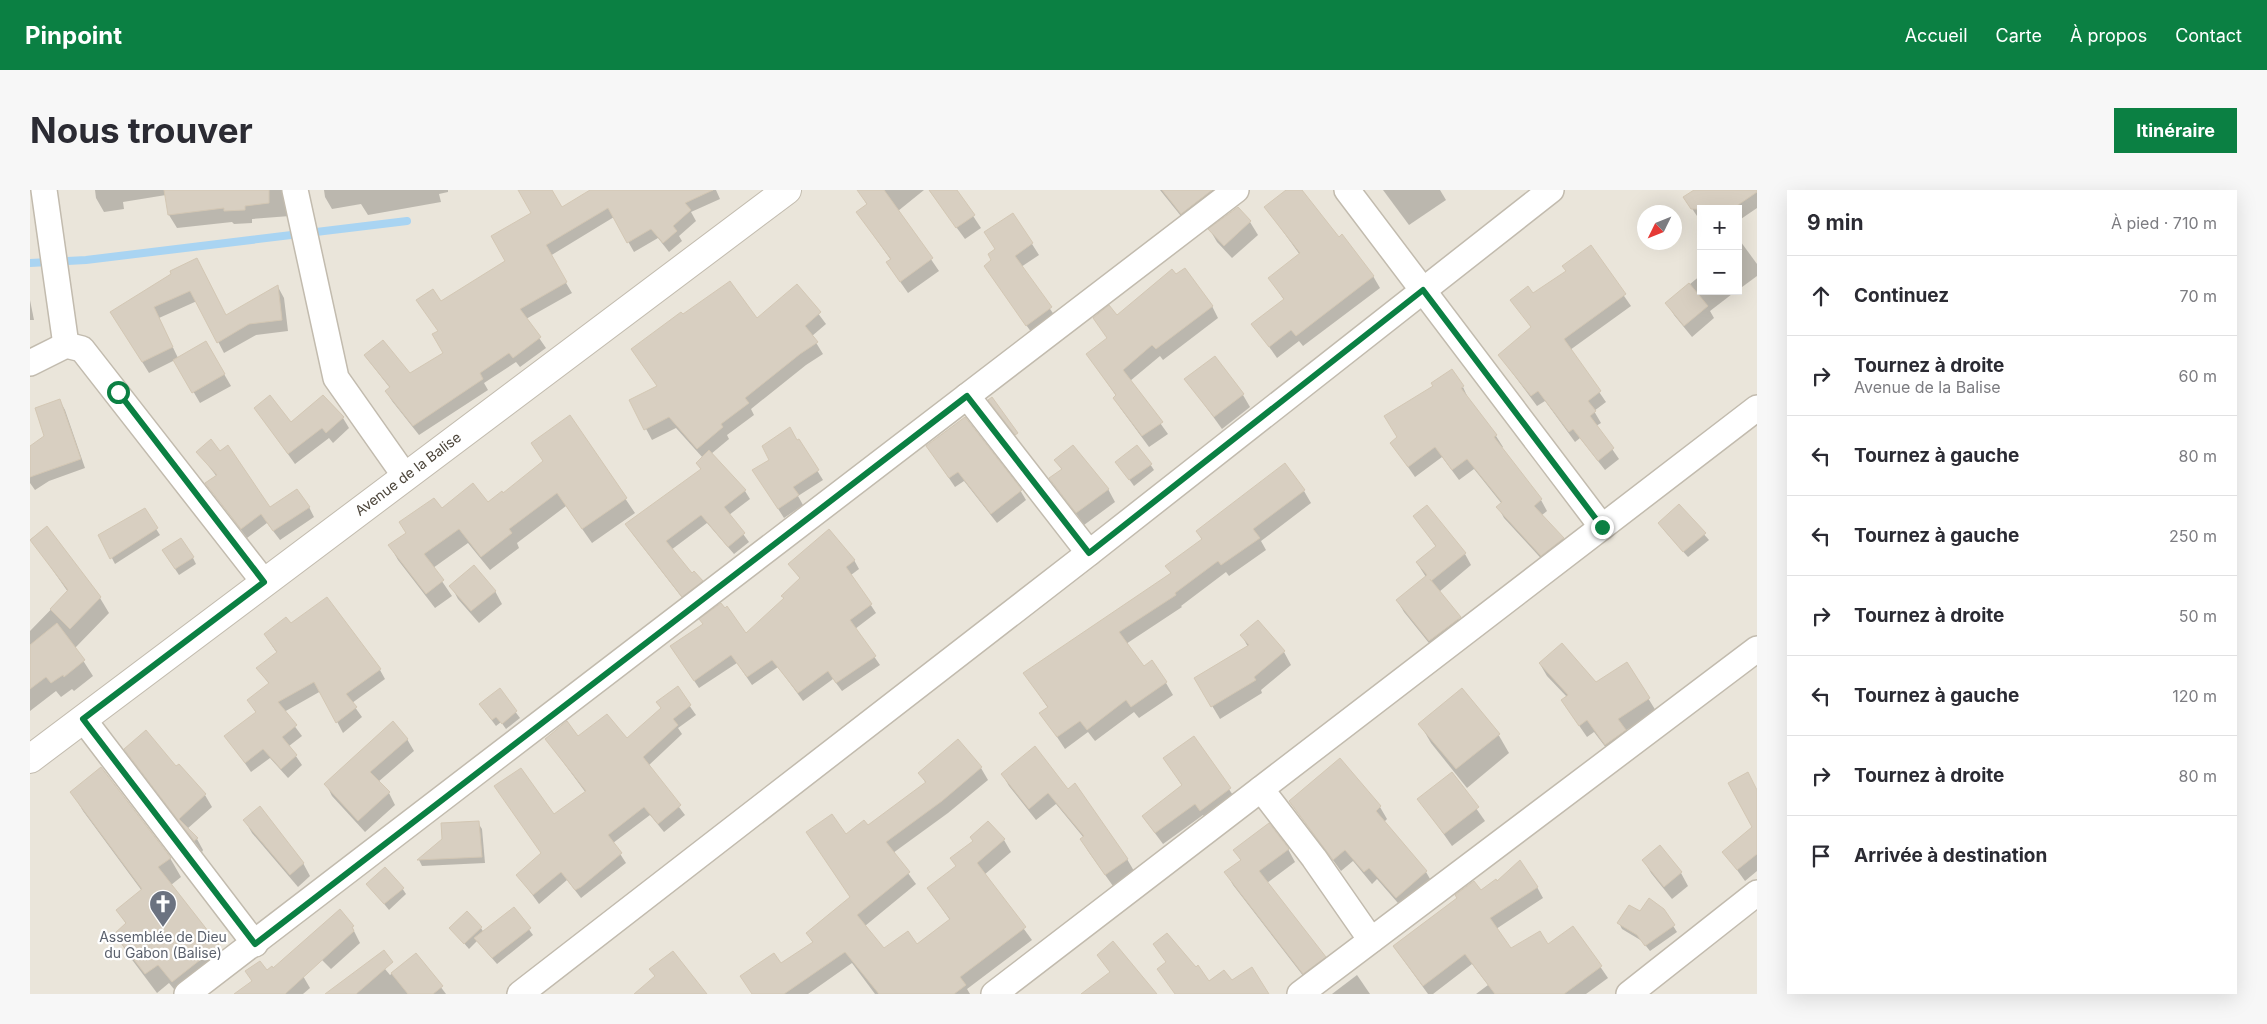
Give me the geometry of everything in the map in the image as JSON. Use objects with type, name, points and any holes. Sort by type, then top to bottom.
[{"type":"street","points":[[44,190],[66,345]]},
{"type":"street","points":[[295,190],[336,378],[405,476]]},
{"type":"street","name":"Avenue de la Balise","points":[[30,759],[787,190]]},
{"type":"street","points":[[187,994],[255,944],[1236,190]]},
{"type":"street","points":[[1347,190],[1602,527]]},
{"type":"street","points":[[520,994],[1089,553],[1551,190]]},
{"type":"street","points":[[30,363],[66,345],[82,350],[94,362],[264,582]]},
{"type":"street","points":[[967,396],[1089,553]]},
{"type":"street","points":[[994,994],[1757,408]]},
{"type":"street","points":[[1300,994],[1757,648]]},
{"type":"street","points":[[83,719],[255,944]]},
{"type":"street","points":[[1261,789],[1314,858],[1371,940]]},
{"type":"street","points":[[1629,994],[1757,893]]},
{"type":"shaded area","points":[[30,190],[1757,190],[1757,994],[30,994]]},
{"type":"building","points":[[164,190],[269,190],[269,203],[245,206],[245,210],[224,211],[224,208],[168,215]]},
{"type":"building","points":[[518,190],[552,190],[562,207],[590,190],[713,190],[685,203],[691,210],[673,226],[677,231],[663,243],[651,229],[627,243],[608,208],[546,245],[567,282],[520,309],[541,337],[513,358],[509,353],[480,373],[483,379],[413,426],[385,391],[390,387],[364,355],[383,340],[410,373],[443,353],[432,334],[438,331],[416,300],[433,289],[441,301],[505,261],[491,236],[531,213]]},
{"type":"building","points":[[857,190],[884,190],[933,258],[900,282],[886,262],[891,259],[856,212],[867,204]]},
{"type":"building","points":[[929,190],[957,190],[975,215],[956,228]]},
{"type":"building","points":[[1162,190],[1212,190],[1181,214]]},
{"type":"building","points":[[1286,190],[1302,190],[1339,237],[1342,234],[1374,276],[1296,336],[1291,330],[1269,347],[1251,324],[1284,299],[1268,278],[1300,253],[1264,207]]},
{"type":"building","points":[[1694,190],[1757,190],[1757,192],[1738,205],[1697,205],[1697,209],[1691,209],[1683,197]]},
{"type":"building","points":[[1238,207],[1251,221],[1224,246],[1208,229]]},
{"type":"building","points":[[1013,213],[1033,243],[1015,256],[1052,307],[1026,326],[984,266],[991,260],[988,254],[995,249],[984,232]]},
{"type":"building","points":[[1591,245],[1626,294],[1564,339],[1601,391],[1588,401],[1596,411],[1590,416],[1614,448],[1598,461],[1573,429],[1569,432],[1538,391],[1531,396],[1498,355],[1531,327],[1510,300],[1528,286],[1533,293],[1566,271],[1562,266]]},
{"type":"building","points":[[197,258],[226,315],[278,285],[282,320],[249,324],[217,343],[190,291],[154,307],[173,347],[142,362],[110,312],[171,274],[170,271]]},
{"type":"building","points":[[1185,268],[1213,306],[1156,349],[1152,345],[1123,370],[1163,422],[1142,436],[1113,398],[1116,395],[1086,354],[1107,338],[1093,318],[1109,305],[1117,315],[1172,269],[1176,274]]},
{"type":"building","points":[[730,281],[757,318],[797,284],[821,312],[805,326],[818,342],[745,398],[749,403],[721,424],[723,427],[697,449],[669,417],[644,430],[629,400],[657,386],[631,349],[681,312],[683,314]]},
{"type":"building","points":[[1689,283],[1708,306],[1684,326],[1665,303]]},
{"type":"building","points":[[206,341],[225,374],[192,393],[173,360]]},
{"type":"building","points":[[1215,356],[1244,394],[1214,417],[1184,379]]},
{"type":"building","points":[[1452,369],[1464,386],[1461,388],[1497,435],[1494,437],[1542,499],[1534,506],[1564,538],[1541,556],[1496,507],[1502,502],[1467,459],[1452,470],[1435,447],[1408,467],[1390,443],[1397,437],[1384,416],[1433,386],[1431,383]]},
{"type":"building","points":[[270,395],[291,422],[323,395],[344,417],[326,433],[322,428],[288,454],[254,408]]},
{"type":"building","points":[[992,397],[1018,433],[1015,435],[988,400]]},
{"type":"building","points":[[60,399],[81,459],[30,477],[30,446],[44,436],[35,408]]},
{"type":"building","points":[[570,415],[627,498],[582,529],[557,493],[509,529],[512,533],[481,557],[459,529],[424,554],[444,580],[426,594],[388,545],[406,533],[399,522],[434,498],[442,508],[473,483],[488,502],[502,491],[503,493],[543,461],[531,443]]},
{"type":"building","points":[[965,417],[1022,490],[991,514],[958,472],[949,478],[926,446]]},
{"type":"building","points":[[790,427],[819,470],[793,487],[799,495],[778,509],[752,470],[769,460],[762,446]]},
{"type":"building","points":[[211,439],[220,451],[228,445],[270,507],[297,489],[310,507],[273,531],[261,514],[241,529],[205,483],[217,475],[196,452]]},
{"type":"building","points":[[1073,445],[1109,489],[1076,513],[1049,478],[1062,469],[1054,460]]},
{"type":"building","points":[[1137,445],[1152,464],[1129,480],[1115,462]]},
{"type":"building","points":[[709,450],[746,490],[724,507],[745,533],[728,547],[701,515],[666,541],[692,573],[694,571],[703,581],[682,597],[625,524],[701,469],[696,463]]},
{"type":"building","points":[[1285,463],[1305,490],[1253,529],[1260,538],[1221,565],[1218,561],[1175,593],[1176,595],[1119,632],[1144,666],[1152,660],[1167,682],[1131,707],[1126,700],[1087,730],[1080,721],[1057,737],[1039,713],[1048,707],[1023,673],[1171,573],[1165,566],[1202,539],[1196,531]]},
{"type":"building","points":[[1679,504],[1706,533],[1683,552],[1658,523]]},
{"type":"building","points":[[1427,505],[1466,553],[1431,581],[1461,617],[1429,641],[1396,600],[1427,575],[1416,562],[1436,546],[1413,516]]},
{"type":"building","points":[[145,508],[158,528],[110,559],[98,535]]},
{"type":"building","points":[[47,526],[101,597],[70,629],[50,609],[68,590],[30,540]]},
{"type":"building","points":[[829,529],[855,560],[846,567],[872,604],[850,620],[876,656],[836,683],[828,671],[798,693],[772,660],[747,677],[731,655],[694,681],[670,646],[703,624],[699,619],[721,603],[725,608],[727,606],[746,633],[784,598],[781,596],[800,578],[788,564]]},
{"type":"building","points":[[181,538],[194,557],[175,569],[162,550]]},
{"type":"building","points":[[474,565],[496,591],[471,611],[449,586]]},
{"type":"building","points":[[327,597],[381,669],[346,694],[357,707],[336,723],[314,682],[278,702],[297,725],[282,737],[297,755],[281,769],[263,749],[245,763],[224,736],[256,712],[247,700],[269,683],[256,668],[277,652],[264,634],[286,617],[291,623]]},
{"type":"building","points":[[1258,620],[1285,651],[1254,677],[1256,680],[1211,707],[1194,678],[1249,645],[1240,635]]},
{"type":"building","points":[[57,623],[85,660],[64,677],[63,675],[51,683],[46,677],[30,689],[30,645]]},
{"type":"building","points":[[1562,643],[1596,682],[1627,662],[1650,698],[1618,719],[1626,730],[1605,745],[1587,720],[1579,726],[1561,700],[1568,695],[1539,663]]},
{"type":"building","points":[[678,686],[691,705],[673,719],[678,725],[643,757],[681,805],[658,824],[644,807],[608,835],[622,853],[581,887],[575,890],[561,872],[533,895],[516,875],[541,853],[494,786],[521,768],[554,814],[586,791],[545,739],[567,721],[578,736],[607,714],[627,738],[661,708],[656,702]]},
{"type":"building","points":[[500,688],[517,711],[502,724],[496,717],[492,720],[479,704]]},
{"type":"building","points":[[1462,688],[1500,734],[1456,769],[1418,724]]},
{"type":"building","points":[[393,721],[408,739],[370,772],[390,792],[358,821],[324,784]]},
{"type":"building","points":[[146,730],[176,766],[179,764],[206,794],[179,819],[198,838],[194,841],[124,749]]},
{"type":"building","points":[[1194,736],[1231,788],[1200,811],[1195,804],[1155,833],[1142,816],[1182,785],[1163,758]]},
{"type":"building","points":[[958,739],[982,767],[942,801],[886,842],[910,872],[857,915],[884,948],[908,931],[917,944],[950,919],[927,888],[956,866],[950,858],[973,841],[970,837],[988,821],[1005,839],[977,863],[1026,927],[960,977],[966,985],[954,994],[879,994],[845,952],[784,994],[752,994],[740,976],[774,953],[781,963],[813,942],[806,933],[850,897],[806,832],[832,814],[846,834],[864,820],[868,825],[926,782],[918,773]]},
{"type":"building","points":[[1035,746],[1068,789],[1075,783],[1128,859],[1105,875],[1080,839],[1084,836],[1048,793],[1029,809],[1001,774]]},
{"type":"building","points":[[1340,758],[1381,806],[1376,811],[1427,871],[1396,898],[1369,868],[1364,872],[1345,850],[1333,860],[1289,801]]},
{"type":"building","points":[[101,767],[171,858],[158,867],[219,945],[172,982],[158,965],[145,974],[114,934],[126,923],[116,910],[142,889],[70,792]]},
{"type":"building","points":[[1452,772],[1479,807],[1444,834],[1417,799]]},
{"type":"building","points":[[1748,772],[1757,790],[1757,854],[1737,870],[1722,852],[1752,827],[1728,783]]},
{"type":"building","points":[[260,806],[304,863],[290,875],[243,820]]},
{"type":"building","points":[[479,821],[482,857],[417,860],[442,839],[441,823]]},
{"type":"building","points":[[1269,823],[1289,849],[1259,871],[1326,957],[1303,974],[1224,872],[1241,860],[1233,850]]},
{"type":"building","points":[[1660,845],[1682,872],[1664,887],[1642,860]]},
{"type":"building","points":[[1520,860],[1538,887],[1490,918],[1511,948],[1540,931],[1548,944],[1573,926],[1602,966],[1564,994],[1495,994],[1465,954],[1423,986],[1393,946],[1457,898],[1455,895],[1474,881],[1481,890],[1496,879],[1497,881]]},
{"type":"building","points":[[385,867],[404,888],[384,904],[366,884]]},
{"type":"building","points":[[1649,898],[1664,909],[1675,925],[1645,946],[1637,935],[1617,923],[1629,905],[1640,911]]},
{"type":"building","points":[[514,907],[531,928],[492,958],[474,938]]},
{"type":"building","points":[[340,909],[354,926],[352,927],[354,931],[285,994],[234,994],[252,981],[245,971],[260,961],[267,970],[272,966],[273,968]]},
{"type":"building","points":[[467,911],[482,927],[464,944],[449,928]]},
{"type":"building","points":[[1167,933],[1196,967],[1198,965],[1209,981],[1224,970],[1232,980],[1252,967],[1269,994],[1175,994],[1157,969],[1166,962],[1153,944]]},
{"type":"building","points":[[1113,941],[1157,994],[1081,994],[1110,972],[1097,955]]},
{"type":"building","points":[[384,950],[393,962],[356,994],[325,994]]},
{"type":"building","points":[[673,951],[707,994],[634,994],[655,976],[649,969]]},
{"type":"building","points":[[416,953],[443,986],[433,994],[408,994],[391,973]]},
{"type":"waterway","points":[[30,263],[86,260],[407,221]]},
{"type":"place","name":"Assemblée de Dieu du Gabon (Balise)","points":[[163,928]]},
{"type":"route","points":[[118,392],[264,582],[83,719],[255,944],[967,396],[1089,553],[1423,290],[1602,527]]}]
